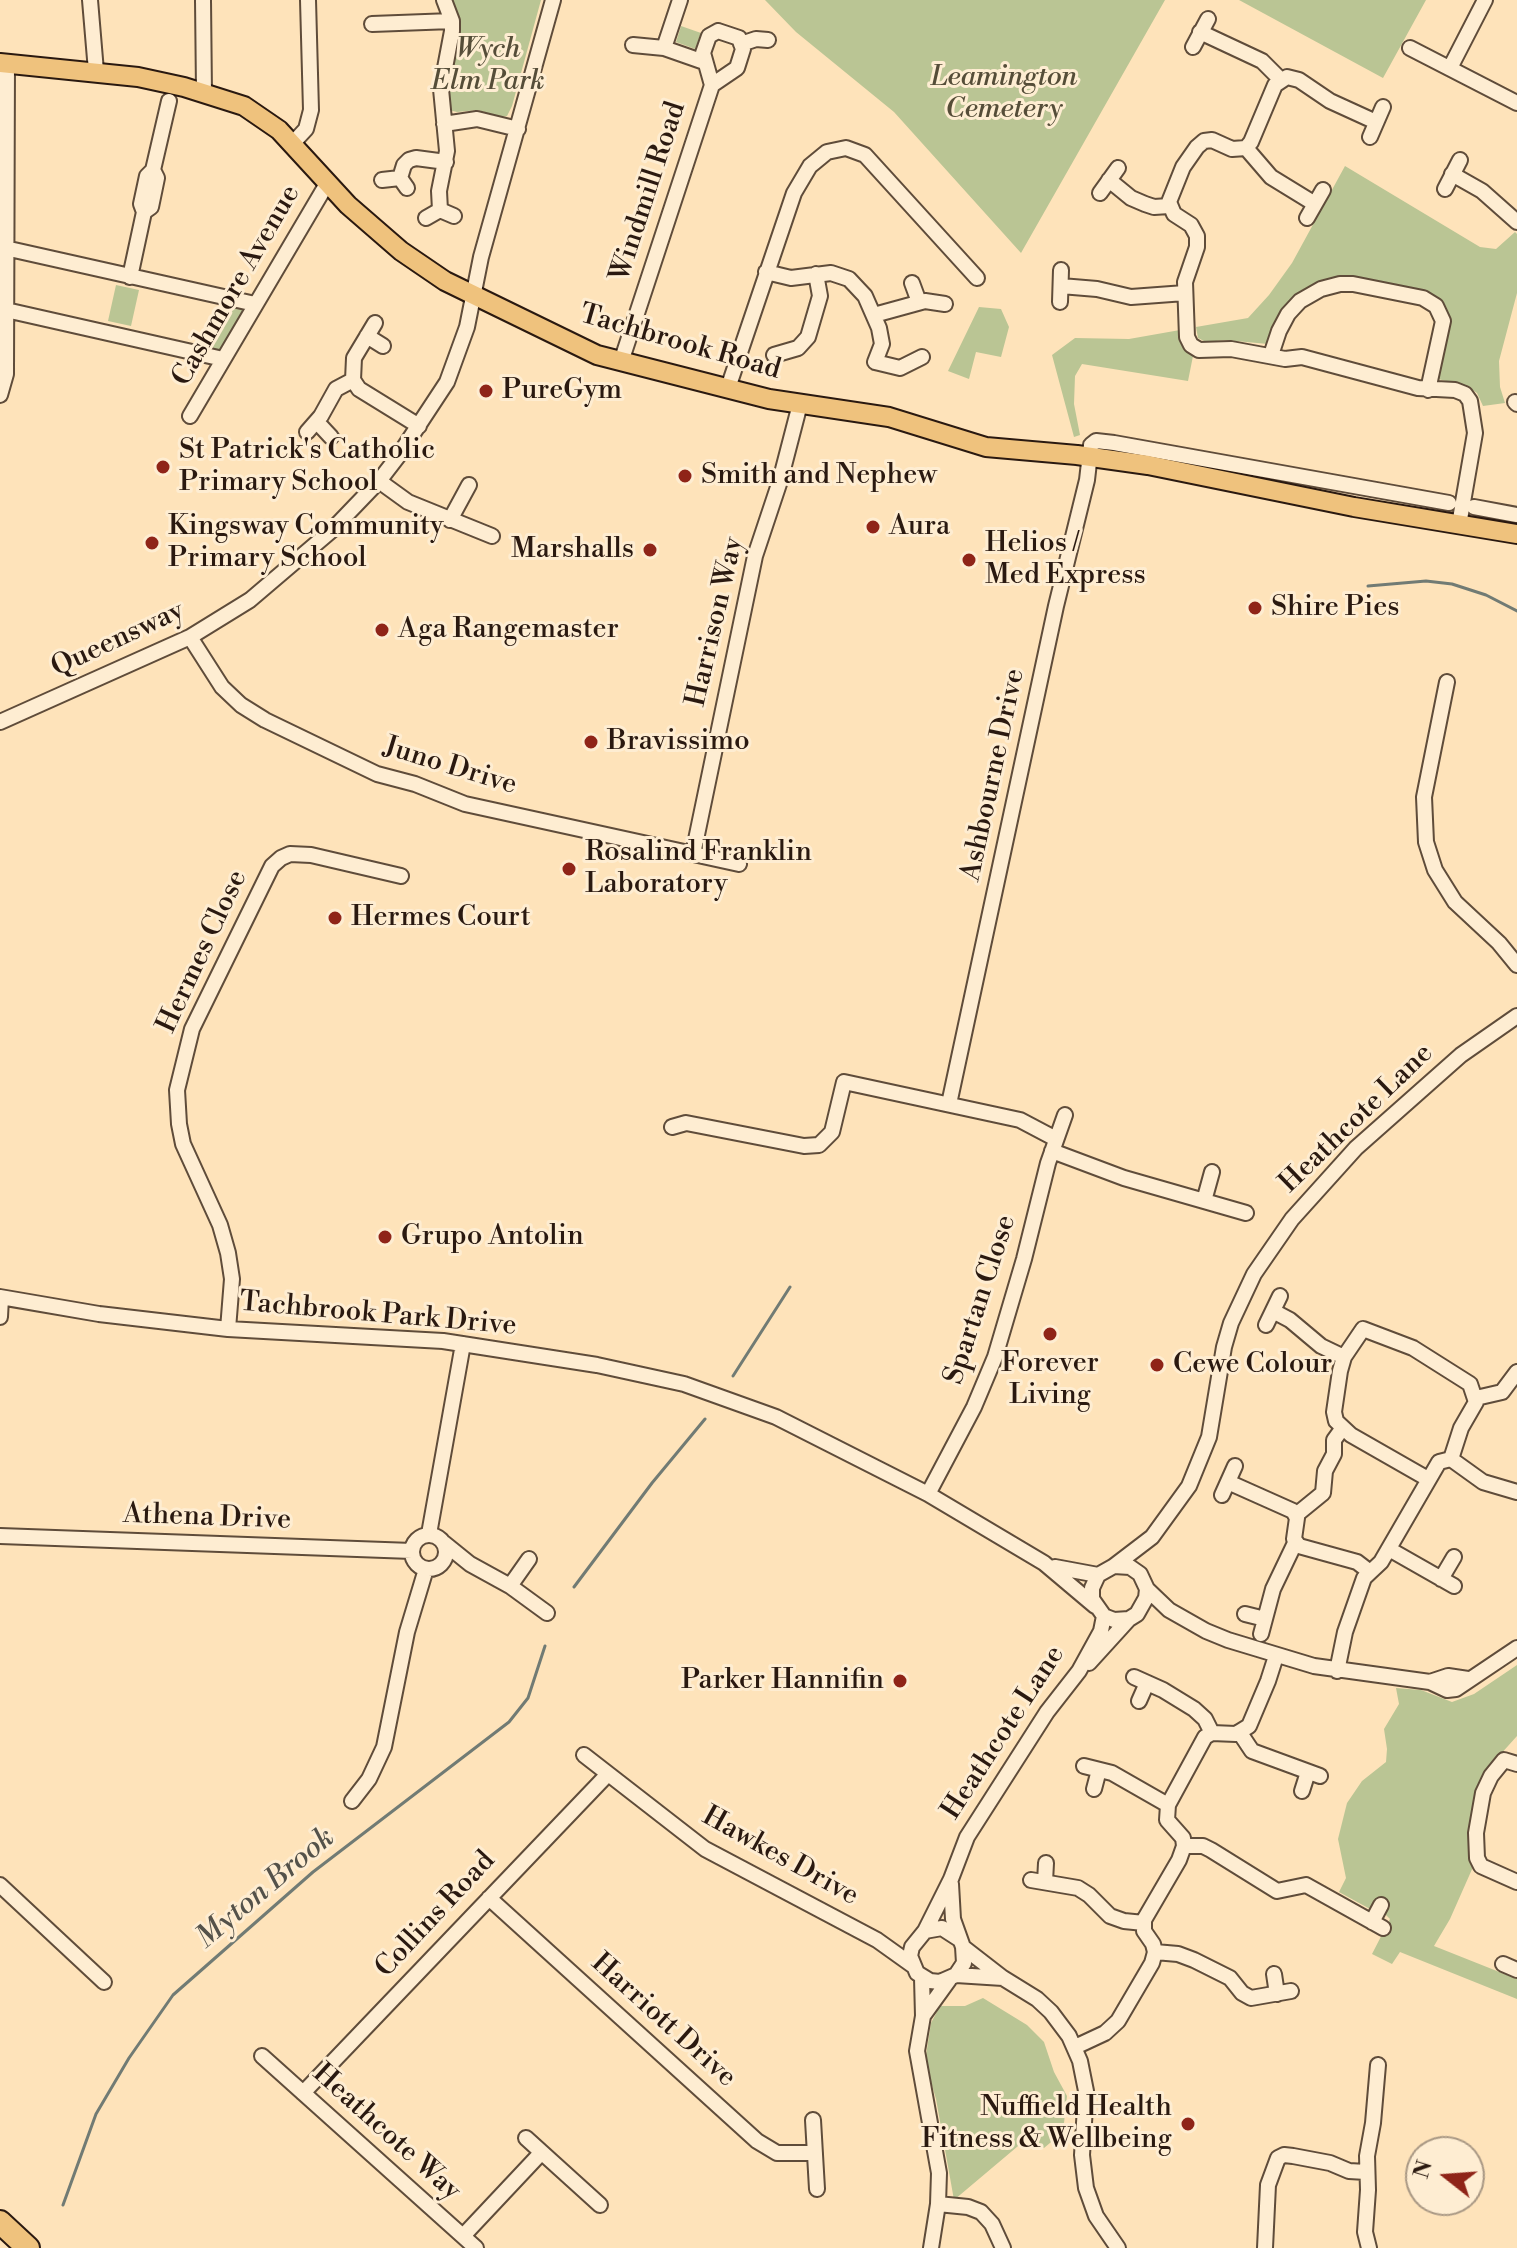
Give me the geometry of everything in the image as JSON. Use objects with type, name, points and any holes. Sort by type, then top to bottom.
[{"type":"highway","points":[[0,2222],[28,2248]]},
{"type":"main road","name":"Tachbrook Road","points":[[4,63],[163,81],[204,92],[257,113],[293,143],[382,237],[440,278],[574,345],[621,362],[769,399],[889,417],[986,447],[1089,457],[1190,472],[1354,507],[1459,525],[1514,522]]},
{"type":"street","points":[[90,0],[96,71]]},
{"type":"street","points":[[203,0],[204,92]]},
{"type":"street","points":[[293,143],[306,129],[311,110],[308,0]]},
{"type":"street","points":[[426,218],[447,213],[439,191],[447,146],[441,89],[451,45],[452,21],[444,0]]},
{"type":"street","name":"Queensway","points":[[0,722],[190,637],[250,600],[331,531],[379,481],[419,426],[450,375],[467,327],[481,257],[553,0]]},
{"type":"street","points":[[664,48],[680,0]]},
{"type":"street","points":[[1450,68],[1485,0]]},
{"type":"street","points":[[372,24],[397,16],[452,21]]},
{"type":"street","points":[[1193,47],[1204,26],[1262,61],[1281,80]]},
{"type":"street","points":[[633,45],[664,48],[704,62],[703,53],[709,36],[718,31],[739,38],[741,44],[756,39],[768,40]]},
{"type":"street","name":"Windmill Road","points":[[712,85],[737,68],[743,49],[741,44]]},
{"type":"street","points":[[1410,48],[1517,103]]},
{"type":"street","name":"Windmill Road","points":[[621,362],[712,85],[704,62]]},
{"type":"street","points":[[0,395],[6,374],[4,63]]},
{"type":"street","points":[[1376,122],[1330,101],[1299,80],[1287,77],[1275,85],[1246,148],[1232,149],[1212,140],[1201,143],[1183,167],[1169,206],[1174,214],[1191,225],[1197,236],[1196,250],[1187,269],[1187,337],[1194,348],[1203,350],[1240,350],[1278,357],[1307,367],[1327,365],[1428,390],[1461,391],[1470,401],[1474,439],[1459,525]]},
{"type":"street","points":[[130,277],[144,212],[141,204],[147,176],[153,170],[169,101]]},
{"type":"street","points":[[1370,137],[1383,107]]},
{"type":"street","points":[[444,124],[477,119],[518,129]]},
{"type":"street","points":[[728,388],[794,193],[805,173],[827,152],[846,148],[857,151],[873,162],[977,278]]},
{"type":"street","points":[[1246,148],[1271,177],[1315,204]]},
{"type":"street","points":[[382,180],[404,183],[404,165],[413,158],[446,162]]},
{"type":"street","points":[[1445,189],[1460,160]]},
{"type":"street","points":[[1100,193],[1113,174],[1131,198],[1154,207],[1169,206]]},
{"type":"street","points":[[1452,174],[1482,191],[1517,222]]},
{"type":"street","name":"Cashmore Avenue","points":[[190,416],[328,182]]},
{"type":"street","points":[[1307,218],[1323,190]]},
{"type":"street","points":[[5,248],[255,304]]},
{"type":"street","points":[[1060,302],[1061,270]]},
{"type":"street","points":[[766,272],[791,278],[836,273],[849,279],[861,290],[882,340],[869,360],[900,368],[922,357]]},
{"type":"street","points":[[774,355],[802,355],[819,302],[816,274]]},
{"type":"street","points":[[912,283],[919,302]]},
{"type":"street","points":[[1278,357],[1284,319],[1296,305],[1313,293],[1346,284],[1393,292],[1428,300],[1442,317],[1443,330],[1428,390]]},
{"type":"street","points":[[1061,286],[1097,289],[1131,297],[1185,293]]},
{"type":"street","points":[[874,315],[919,302],[945,304]]},
{"type":"street","points":[[6,310],[223,359]]},
{"type":"street","points":[[375,323],[354,358],[353,380],[359,389],[419,426]]},
{"type":"street","points":[[367,336],[383,346]]},
{"type":"street","points":[[331,437],[312,427],[336,389],[353,380]]},
{"type":"street","name":"Harrison Way","points":[[693,854],[755,556],[780,481],[800,404]]},
{"type":"street","name":"Tachbrook Road","points":[[1089,457],[1093,443],[1114,443],[1441,505]]},
{"type":"street","name":"Ashbourne Drive","points":[[949,1104],[1056,606],[1087,480],[1089,457]]},
{"type":"street","points":[[379,481],[402,499],[492,536]]},
{"type":"street","points":[[450,520],[469,485]]},
{"type":"street","points":[[1354,507],[1358,487]]},
{"type":"street","name":"Tachbrook Road","points":[[1474,507],[1514,522]]},
{"type":"street","name":"Juno Drive","points":[[190,637],[222,687],[241,705],[265,720],[377,774],[415,784],[461,802],[739,864]]},
{"type":"street","points":[[1447,682],[1424,797],[1426,842],[1435,870],[1447,891],[1517,965]]},
{"type":"street","name":"Hermes Close","points":[[228,1329],[232,1279],[228,1253],[220,1225],[183,1144],[179,1124],[177,1090],[192,1029],[272,866],[281,858],[290,854],[311,855],[401,876]]},
{"type":"street","points":[[1499,943],[1517,949]]},
{"type":"street","name":"Heathcote Lane","points":[[1114,1566],[1152,1537],[1180,1500],[1196,1472],[1209,1437],[1226,1335],[1245,1291],[1272,1247],[1309,1198],[1356,1148],[1461,1055],[1516,1014]]},
{"type":"street","points":[[672,1127],[686,1123],[814,1146],[823,1143],[832,1132],[844,1082],[1020,1120],[1054,1145],[1124,1178],[1246,1213]]},
{"type":"street","name":"Spartan Close","points":[[928,1494],[974,1407],[995,1357],[1065,1115]]},
{"type":"street","points":[[1204,1201],[1212,1172]]},
{"type":"street","points":[[1280,1296],[1269,1318],[1290,1320],[1321,1346],[1344,1357]]},
{"type":"street","points":[[0,1317],[1,1298]]},
{"type":"street","name":"Tachbrook Park Drive","points":[[1,1298],[99,1314],[228,1329],[463,1344],[628,1371],[704,1390],[776,1417],[928,1494],[1044,1563],[1099,1611]]},
{"type":"street","points":[[1428,1479],[1342,1429],[1336,1421],[1334,1412],[1344,1357],[1359,1332],[1367,1328],[1413,1348],[1470,1384],[1476,1398],[1474,1406],[1458,1436],[1451,1459]]},
{"type":"street","points":[[429,1534],[463,1344]]},
{"type":"street","points":[[1476,1398],[1502,1392],[1517,1372]]},
{"type":"street","points":[[1296,1515],[1323,1493],[1325,1471],[1334,1454],[1334,1440],[1342,1429]]},
{"type":"street","points":[[1337,1671],[1345,1632],[1363,1581],[1381,1562],[1439,1462],[1451,1459],[1483,1482],[1517,1492]]},
{"type":"street","points":[[1235,1466],[1225,1488],[1289,1508],[1296,1515],[1295,1543],[1273,1589],[1263,1627],[1245,1614]]},
{"type":"street","points":[[444,1543],[446,1553],[435,1568],[426,1569],[417,1564],[412,1551],[419,1537],[429,1534],[444,1543],[470,1564],[510,1586],[547,1613]]},
{"type":"street","name":"Athena Drive","points":[[0,1536],[412,1551]]},
{"type":"street","name":"Heathcote Lane","points":[[1140,1574],[1152,1537]]},
{"type":"street","points":[[1295,1543],[1309,1550],[1357,1562],[1370,1572]]},
{"type":"street","points":[[1389,1549],[1448,1583],[1454,1557]]},
{"type":"street","points":[[510,1586],[529,1559]]},
{"type":"street","points":[[442,1562],[470,1564]]},
{"type":"street","name":"Tachbrook Park Drive","points":[[1044,1563],[1075,1573],[1098,1575]]},
{"type":"street","points":[[1129,1619],[1114,1620],[1099,1611],[1092,1588],[1098,1575],[1114,1566],[1130,1567],[1140,1574],[1147,1589],[1169,1610],[1216,1636],[1276,1656],[1337,1671],[1430,1682],[1448,1676],[1468,1679],[1517,1648]]},
{"type":"street","points":[[352,1801],[369,1779],[384,1747],[407,1632],[426,1569]]},
{"type":"street","points":[[1079,1671],[1143,1607],[1147,1589]]},
{"type":"street","points":[[1143,1607],[1169,1610]]},
{"type":"street","name":"Heathcote Lane","points":[[920,1936],[951,1879],[962,1847],[978,1818],[1047,1712],[1079,1671],[1101,1631],[1099,1611]]},
{"type":"street","points":[[1075,2047],[1105,2033],[1123,2015],[1152,1963],[1155,1952],[1144,1931],[1144,1923],[1184,1846],[1183,1838],[1167,1820],[1168,1805],[1205,1737],[1212,1733],[1240,1733],[1251,1723],[1276,1656]]},
{"type":"street","points":[[1139,1701],[1141,1680],[1177,1697],[1202,1715],[1212,1733]]},
{"type":"street","points":[[1240,1733],[1252,1751],[1314,1774],[1302,1791]]},
{"type":"street","name":"Hawkes Drive","points":[[584,1755],[705,1849],[877,1940],[912,1965]]},
{"type":"street","points":[[1517,1764],[1502,1761],[1491,1776],[1483,1793],[1476,1833],[1477,1858],[1481,1866],[1517,1882]]},
{"type":"street","points":[[1094,1789],[1092,1768],[1118,1776],[1168,1805]]},
{"type":"street","name":"Collins Road","points":[[303,2093],[608,1774]]},
{"type":"street","points":[[1184,1846],[1206,1848],[1277,1891],[1306,1885],[1377,1925],[1381,1905]]},
{"type":"street","points":[[1046,1863],[1038,1881],[1078,1888],[1110,1916],[1144,1923]]},
{"type":"street","name":"Heathcote Lane","points":[[951,1879],[953,1919],[961,1943]]},
{"type":"street","points":[[0,1885],[104,1982]]},
{"type":"street","name":"Harriott Drive","points":[[489,1898],[757,2141],[781,2153],[815,2153]]},
{"type":"street","points":[[931,2248],[938,2204],[938,2161],[917,2051],[923,2016],[922,1978],[912,1965],[910,1956],[920,1936],[942,1928],[1051,2012],[1075,2047],[1086,2096],[1082,2155],[1086,2188],[1096,2216],[1118,2248]]},
{"type":"street","name":"Hawkes Drive","points":[[877,1940],[920,1936]]},
{"type":"street","points":[[923,2016],[964,1963],[961,1943]]},
{"type":"street","points":[[1155,1952],[1178,1954],[1194,1960],[1230,1978],[1242,1993],[1251,1998],[1284,1992],[1274,1974]]},
{"type":"street","points":[[922,1978],[940,1982],[952,1978],[1003,1978]]},
{"type":"street","name":"Heathcote Way","points":[[262,2056],[476,2248]]},
{"type":"street","points":[[1369,2248],[1365,2232],[1366,2172],[1378,2065]]},
{"type":"street","points":[[813,2120],[817,2189]]},
{"type":"street","points":[[526,2138],[600,2205]]},
{"type":"street","points":[[463,2236],[541,2153]]},
{"type":"street","points":[[1265,2248],[1268,2185],[1278,2158],[1284,2155],[1330,2163],[1349,2171],[1366,2172]]},
{"type":"street","points":[[938,2204],[968,2207],[981,2212],[992,2224],[1003,2248]]},
{"type":"green space","name":"Wych Elm Park","points":[[452,0],[541,0],[507,116],[478,110],[449,110],[448,92],[460,34],[459,17]]},
{"type":"green space","name":"Leamington Cemetery","points":[[765,0],[1165,0],[1021,253],[894,112],[796,32]]},
{"type":"green space","points":[[1239,0],[1426,0],[1383,78]]},
{"type":"green space","points":[[681,26],[701,33],[695,49],[676,42]]},
{"type":"green space","points":[[1345,166],[1480,247],[1496,249],[1515,232],[1517,234],[1517,293],[1499,361],[1500,387],[1505,403],[1483,406],[1477,393],[1467,386],[1438,379],[1449,331],[1448,312],[1438,298],[1367,279],[1324,281],[1287,304],[1278,316],[1268,344],[1225,340],[1206,342],[1198,338],[1196,327],[1248,318],[1269,295],[1292,263]]},
{"type":"green space","points":[[116,285],[139,290],[131,326],[108,321]]},
{"type":"green space","points":[[224,300],[246,307],[224,347],[212,351]]},
{"type":"green space","points":[[979,307],[1001,309],[1009,327],[1001,357],[976,352],[969,379],[948,371]]},
{"type":"green space","points":[[1180,330],[1181,344],[1193,356],[1188,381],[1082,364],[1075,376],[1074,404],[1080,435],[1074,437],[1052,355],[1075,338],[1129,339]]},
{"type":"green space","points":[[1517,1665],[1517,1736],[1479,1783],[1469,1838],[1473,1867],[1434,1946],[1517,1979],[1517,1999],[1400,1952],[1392,1964],[1372,1954],[1390,1919],[1385,1914],[1390,1907],[1377,1900],[1370,1909],[1339,1892],[1346,1878],[1338,1839],[1347,1803],[1362,1781],[1386,1762],[1384,1729],[1399,1704],[1396,1688],[1421,1690],[1452,1702],[1474,1694]]},
{"type":"green space","points":[[983,1998],[1027,2025],[1044,2042],[1054,2072],[1067,2096],[1063,2132],[1044,2148],[1024,2141],[954,2200],[936,2099],[925,2062],[931,2023],[940,2006],[965,2006]]},
{"type":"waterway","name":"Myton Brook","points":[[1368,586],[1426,581],[1452,584],[1486,595],[1517,611]]},
{"type":"waterway","name":"Myton Brook","points":[[733,1376],[790,1287]]},
{"type":"waterway","name":"Myton Brook","points":[[574,1587],[652,1483],[705,1419]]},
{"type":"waterway","name":"Myton Brook","points":[[63,2205],[96,2114],[129,2058],[173,1995],[313,1872],[509,1722],[528,1698],[545,1646]]},
{"type":"place","name":"PureGym","points":[[486,391]]},
{"type":"place","name":"St Patrick's Catholic Primary School","points":[[163,467]]},
{"type":"place","name":"Smith and Nephew","points":[[685,476]]},
{"type":"place","name":"Aura","points":[[873,527]]},
{"type":"place","name":"Kingsway Community Primary School","points":[[152,543]]},
{"type":"place","name":"Marshalls","points":[[650,550]]},
{"type":"place","name":"Helios / Med Express","points":[[969,560]]},
{"type":"place","name":"Shire Pies","points":[[1255,608]]},
{"type":"place","name":"Aga Rangemaster","points":[[382,630]]},
{"type":"place","name":"Bravissimo","points":[[591,742]]},
{"type":"place","name":"Rosalind Franklin Laboratory","points":[[569,869]]},
{"type":"place","name":"Hermes Court","points":[[335,918]]},
{"type":"place","name":"Grupo Antolin","points":[[385,1237]]},
{"type":"place","name":"Forever Living","points":[[1050,1334]]},
{"type":"place","name":"Cewe Colour","points":[[1157,1365]]},
{"type":"place","name":"Parker Hannifin","points":[[900,1681]]},
{"type":"place","name":"Nuffield Health Fitness & Wellbeing","points":[[1188,2124]]}]
